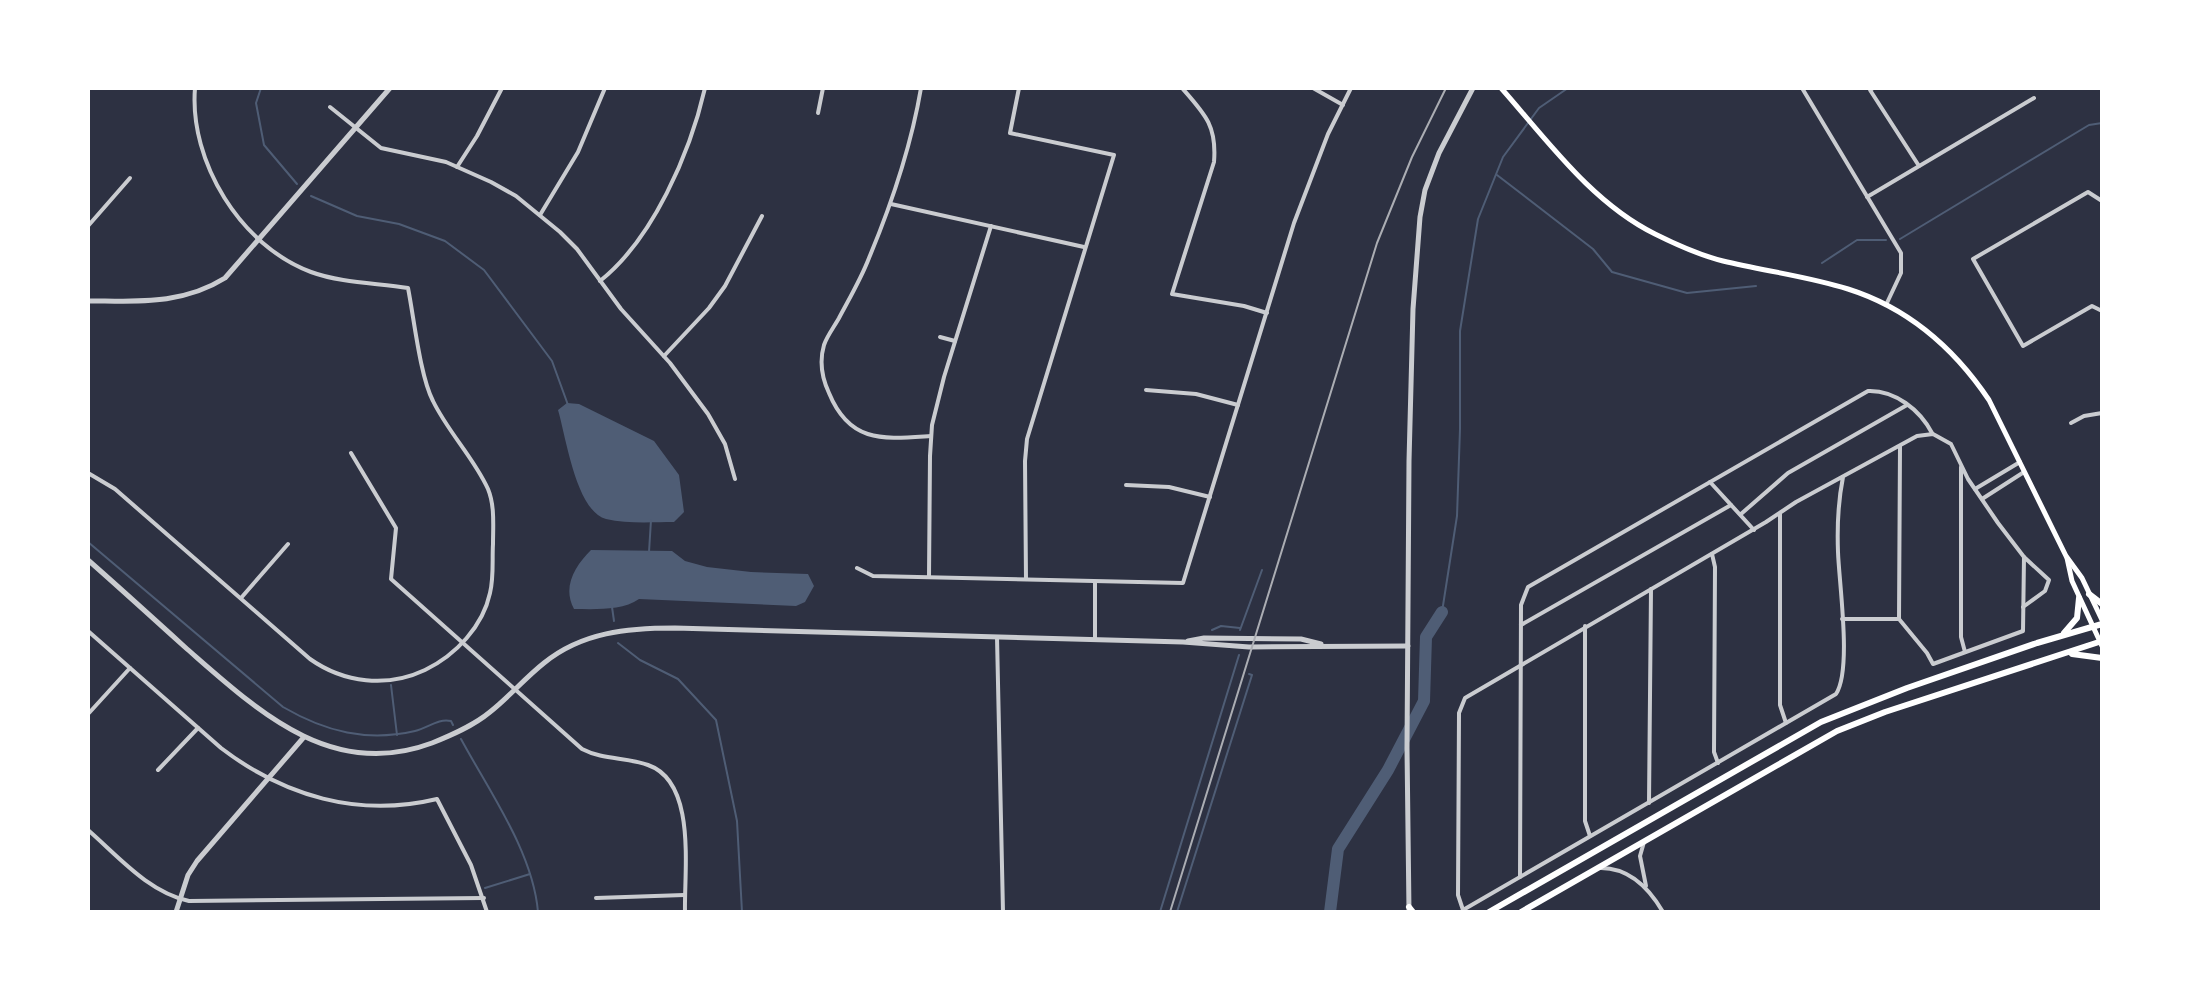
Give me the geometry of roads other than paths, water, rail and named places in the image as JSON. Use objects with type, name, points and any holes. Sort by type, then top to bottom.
[{"type":"highway","points":[[2089,594],[2102,604]]},
{"type":"highway","points":[[2062,635],[2077,618],[2079,598]]},
{"type":"highway","points":[[1489,912],[1821,722],[1907,688],[2102,622]]},
{"type":"highway","points":[[1521,912],[1837,731],[1885,712],[2101,643]]},
{"type":"highway","points":[[2065,654],[2085,653],[2102,658]]},
{"type":"main road","points":[[1501,88],[1597,194],[1634,222],[1698,254],[1849,289],[1886,305],[1924,328],[1973,377],[1989,400],[2102,622]]},
{"type":"main road","points":[[2066,556],[2072,581],[2101,643]]},
{"type":"street","points":[[88,473],[115,489],[319,665],[338,674],[362,680],[407,677],[434,666],[461,643],[482,618],[490,593],[492,503],[483,481],[433,401],[408,288],[338,279],[311,272],[280,255],[260,239],[232,210],[204,160],[194,119],[195,88]]},
{"type":"street","points":[[88,301],[165,301],[197,293],[233,271],[390,88]]},
{"type":"street","points":[[457,167],[502,88]]},
{"type":"street","points":[[540,215],[578,152],[605,88]]},
{"type":"street","points":[[600,281],[626,258],[669,186],[705,88]]},
{"type":"street","points":[[818,113],[823,88]]},
{"type":"street","points":[[921,88],[915,121],[891,204],[868,263],[825,341],[822,370],[834,405],[853,427],[871,436],[891,439],[931,436]]},
{"type":"street","points":[[1019,88],[1010,133],[1114,155],[1027,439],[1026,580]]},
{"type":"street","points":[[1182,88],[1206,116],[1215,148],[1214,162],[1172,294],[1267,313]]},
{"type":"street","points":[[1313,88],[1343,105]]},
{"type":"street","points":[[857,568],[873,576],[1183,583],[1294,223],[1328,134],[1351,88]]},
{"type":"street","points":[[1410,910],[1407,715],[1411,361],[1421,208],[1439,153],[1473,88]]},
{"type":"street","points":[[1802,88],[1901,253],[1901,273],[1886,305]]},
{"type":"street","points":[[1871,89],[1919,166]]},
{"type":"street","points":[[1867,197],[2034,98]]},
{"type":"street","points":[[330,107],[381,148],[422,155],[457,167],[509,192],[540,215],[577,249],[621,309],[664,356],[717,428],[735,479]]},
{"type":"street","points":[[88,226],[130,178]]},
{"type":"street","points":[[2102,201],[2088,192],[1973,259],[2023,346],[2092,306],[2102,311]]},
{"type":"street","points":[[891,204],[1085,247]]},
{"type":"street","points":[[664,356],[725,286],[762,216]]},
{"type":"street","points":[[929,577],[931,436],[955,341],[991,226]]},
{"type":"street","points":[[940,337],[955,341]]},
{"type":"street","points":[[1146,390],[1196,394],[1238,405]]},
{"type":"street","points":[[1520,877],[1521,605],[1528,587],[1871,390],[1891,394],[1907,405],[1926,422],[1933,434]]},
{"type":"street","points":[[1741,514],[1788,473],[1907,405]]},
{"type":"street","points":[[2071,423],[2084,416],[2102,413]]},
{"type":"street","points":[[1843,477],[1838,505],[1841,686],[1836,694],[1463,910],[1458,895],[1459,713],[1465,698],[1585,626],[1843,477],[1917,436],[1933,434],[1947,440],[1975,489],[2024,557],[2047,576],[2050,583],[2045,591],[2023,607]]},
{"type":"street","points":[[1900,446],[1899,619],[1933,664],[2023,630],[2024,557]]},
{"type":"street","points":[[351,453],[396,528],[391,579],[573,742],[589,753],[648,765],[668,778],[682,807],[685,912]]},
{"type":"street","points":[[1975,489],[2020,462]]},
{"type":"street","points":[[1961,464],[1961,637],[1965,652]]},
{"type":"street","points":[[1982,499],[2025,472]]},
{"type":"street","points":[[1709,481],[1754,530]]},
{"type":"street","points":[[1126,485],[1169,487],[1210,497]]},
{"type":"street","points":[[1521,625],[1731,505]]},
{"type":"street","points":[[1780,514],[1780,705],[1786,723]]},
{"type":"street","points":[[241,598],[288,544]]},
{"type":"street","points":[[1712,554],[1715,567],[1714,752],[1718,763]]},
{"type":"street","points":[[88,560],[247,701],[279,724],[324,745],[360,752],[416,749],[453,735],[479,720],[544,663],[579,642],[610,632],[644,628],[1095,639],[1249,647],[1408,646]]},
{"type":"street","points":[[1095,581],[1095,639]]},
{"type":"street","points":[[1649,803],[1651,589]]},
{"type":"street","points":[[1842,619],[1899,619]]},
{"type":"street","points":[[1585,626],[1585,821],[1590,836]]},
{"type":"street","points":[[88,631],[241,764],[268,779],[302,794],[348,804],[392,806],[437,799],[466,853],[487,912]]},
{"type":"street","points":[[997,637],[1003,912]]},
{"type":"street","points":[[89,713],[130,668]]},
{"type":"street","points":[[158,770],[198,728]]},
{"type":"street","points":[[176,912],[188,875],[197,861],[304,737]]},
{"type":"street","points":[[88,830],[152,885],[180,899],[209,902],[484,898]]},
{"type":"street","points":[[1644,841],[1640,856],[1646,886],[1663,912]]},
{"type":"street","points":[[1598,868],[1623,870],[1646,886]]},
{"type":"street","points":[[596,898],[684,895]]},
{"type":"water","points":[[567,403],[579,404],[654,441],[679,475],[684,512],[674,522],[623,522],[606,519],[596,513],[580,488],[569,454],[558,410]]},
{"type":"water","points":[[591,550],[672,551],[685,561],[707,567],[808,574],[814,586],[805,602],[796,606],[639,599],[616,607],[574,609],[569,593],[572,577]]},
{"type":"waterway","points":[[261,88],[256,103],[264,145],[297,184]]},
{"type":"waterway","points":[[1442,612],[1457,516],[1460,331],[1478,219],[1503,157],[1539,108],[1568,88]]},
{"type":"waterway","points":[[1900,239],[2089,125],[2102,123]]},
{"type":"waterway","points":[[1497,175],[1593,249],[1612,272],[1687,293],[1756,286]]},
{"type":"waterway","points":[[311,196],[357,216],[399,224],[445,241],[484,270],[552,361],[568,405]]},
{"type":"waterway","points":[[1822,263],[1857,240],[1886,240]]},
{"type":"waterway","points":[[649,552],[651,520]]},
{"type":"waterway","points":[[88,542],[283,707],[299,716],[363,735],[415,731],[442,721],[451,721],[453,725]]},
{"type":"waterway","points":[[1240,630],[1262,570]]},
{"type":"waterway","points":[[612,607],[614,621]]},
{"type":"waterway","points":[[1330,912],[1338,849],[1388,770],[1424,701],[1426,637],[1442,612]]},
{"type":"waterway","points":[[1212,630],[1221,626],[1240,628]]},
{"type":"waterway","points":[[618,643],[640,660],[678,679],[716,720],[737,821],[742,912]]},
{"type":"waterway","points":[[1160,912],[1239,655]]},
{"type":"waterway","points":[[1177,912],[1252,675],[1249,674]]},
{"type":"waterway","points":[[391,685],[397,735]]},
{"type":"waterway","points":[[461,739],[519,845],[528,867],[538,912]]},
{"type":"waterway","points":[[485,888],[530,874]]},
{"type":"railway","points":[[1170,912],[1377,243],[1412,157],[1446,88]]}]
